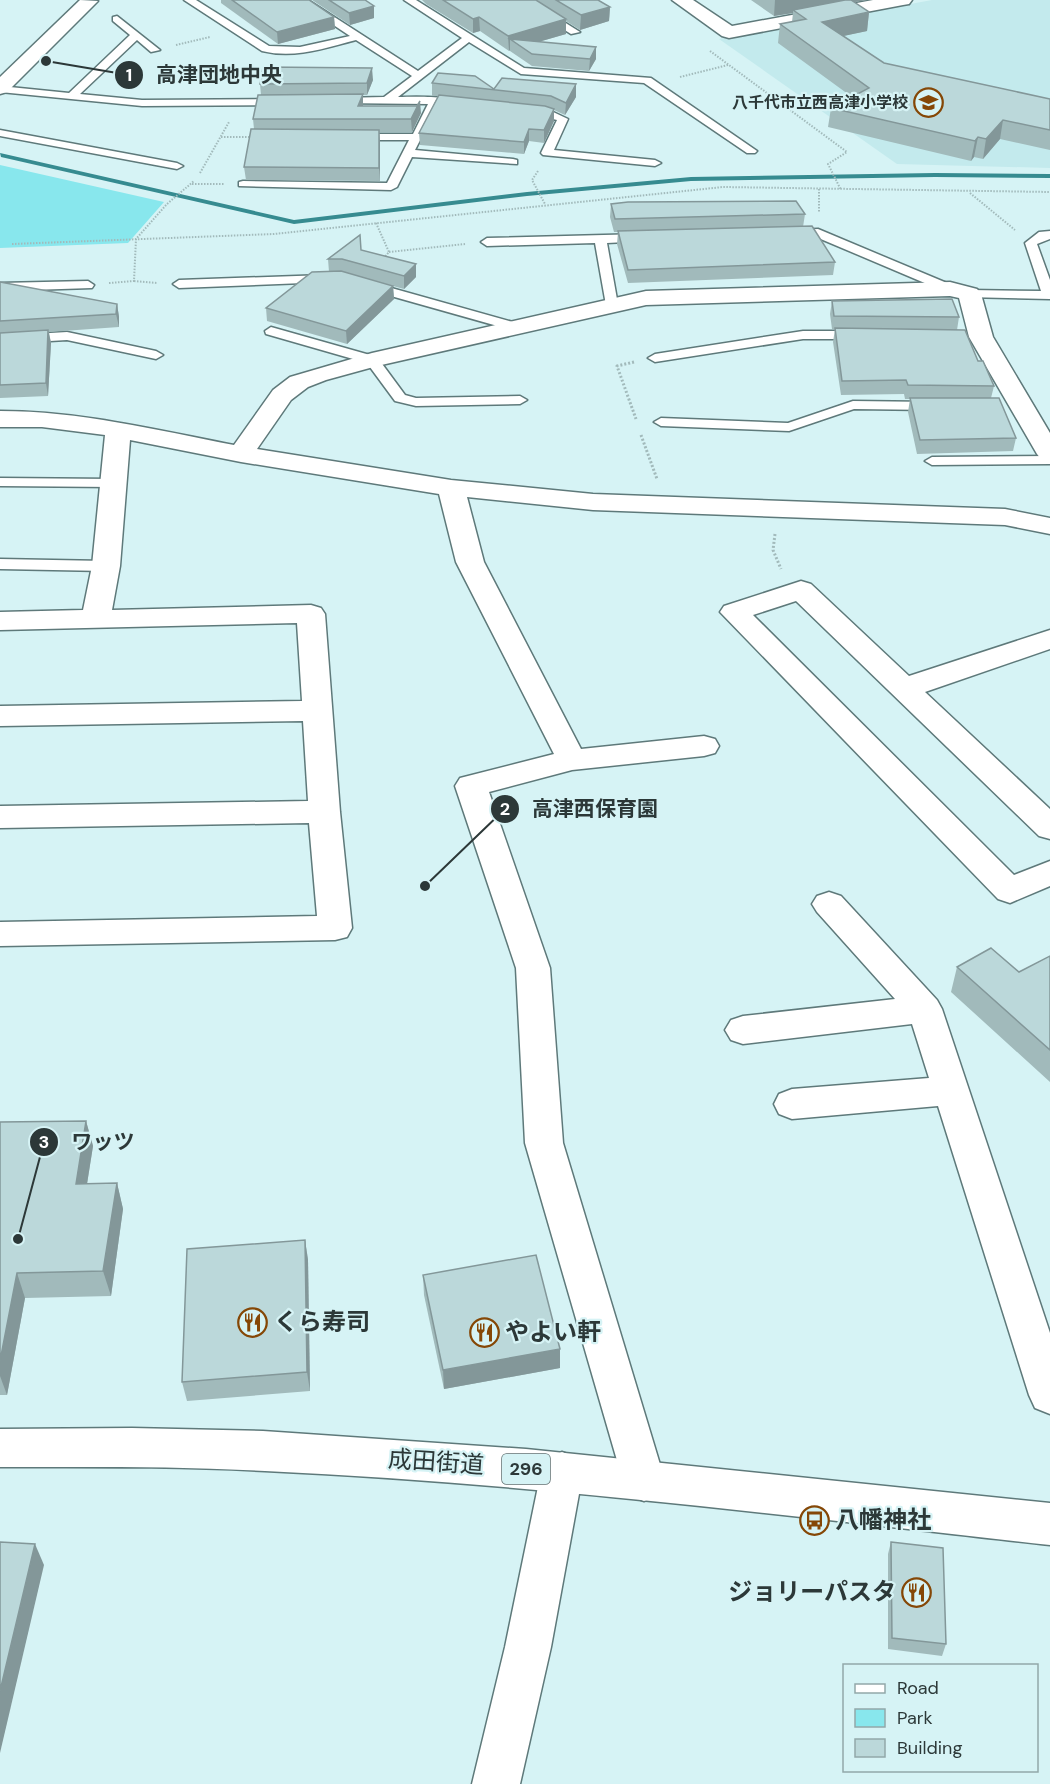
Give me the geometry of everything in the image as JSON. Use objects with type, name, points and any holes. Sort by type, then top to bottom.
[{"type":"main road","points":[[0,89],[90,0]]},
{"type":"main road","points":[[681,0],[729,32],[903,0]]},
{"type":"main road","points":[[241,454],[282,395],[299,382],[372,360],[612,305],[646,298],[959,292],[975,337],[1016,406],[1050,454]]},
{"type":"main road","points":[[0,419],[42,419],[118,430],[241,454],[451,488],[593,502],[1005,518],[1050,526]]},
{"type":"main road","points":[[96,618],[106,566],[118,430]]},
{"type":"main road","points":[[451,488],[470,562],[572,760]]},
{"type":"main road","points":[[1050,828],[800,590],[734,612],[1010,891],[1050,873]]},
{"type":"main road","points":[[0,621],[311,614],[324,812],[335,928],[0,934]]},
{"type":"main road","points":[[902,689],[1050,639]]},
{"type":"main road","points":[[0,716],[318,711]]},
{"type":"main road","points":[[644,1481],[544,1143],[533,968],[471,786],[572,760],[704,746]]},
{"type":"main road","points":[[0,818],[324,812]]},
{"type":"main road","points":[[829,904],[925,1009],[1050,1395]]},
{"type":"main road","points":[[743,1030],[925,1009]]},
{"type":"main road","points":[[792,1104],[951,1091]]},
{"type":"main road","name":"成田街道","points":[[0,1448],[98,1446],[301,1452],[562,1472],[1050,1524]]},
{"type":"main road","points":[[496,1784],[528,1647],[562,1472]]},
{"type":"lane","points":[[189,0],[266,49],[273,51],[288,52],[357,37]]},
{"type":"lane","points":[[301,0],[419,76]]},
{"type":"lane","points":[[522,0],[575,32]]},
{"type":"lane","points":[[414,1],[521,71],[647,80],[751,151]]},
{"type":"lane","points":[[117,19],[155,50]]},
{"type":"lane","points":[[70,97],[135,36]]},
{"type":"lane","points":[[387,100],[468,38]]},
{"type":"lane","points":[[0,89],[142,103],[296,101]]},
{"type":"lane","points":[[330,101],[435,101],[469,105]]},
{"type":"lane","points":[[243,184],[391,187],[435,101]]},
{"type":"lane","points":[[524,110],[547,113],[563,119],[547,153],[655,163]]},
{"type":"lane","points":[[0,133],[177,166]]},
{"type":"lane","points":[[347,137],[416,137]]},
{"type":"lane","points":[[408,153],[513,162]]},
{"type":"lane","points":[[784,234],[818,233],[959,292],[1050,295],[1031,243],[1043,235],[1050,235]]},
{"type":"lane","points":[[487,242],[657,237]]},
{"type":"lane","points":[[600,239],[612,305]]},
{"type":"lane","points":[[179,284],[352,281],[515,327]]},
{"type":"lane","points":[[0,287],[88,285]]},
{"type":"lane","points":[[271,331],[372,360],[400,398],[416,402],[520,400]]},
{"type":"lane","points":[[655,358],[803,335],[874,335]]},
{"type":"lane","points":[[0,340],[67,336],[156,355]]},
{"type":"lane","points":[[661,422],[789,427],[854,405],[943,406]]},
{"type":"lane","points":[[932,461],[1050,460]]},
{"type":"lane","points":[[0,482],[113,483]]},
{"type":"lane","points":[[0,564],[106,566]]},
{"type":"path","points":[[155,50],[236,30]]},
{"type":"path","points":[[729,32],[722,39],[700,44],[847,152],[828,164],[842,190]]},
{"type":"path","points":[[652,84],[729,65]]},
{"type":"path","points":[[88,285],[134,281],[136,239],[166,204],[191,184],[221,137],[239,102]]},
{"type":"path","points":[[221,137],[255,137]]},
{"type":"path","points":[[545,204],[532,180],[547,153]]},
{"type":"path","points":[[191,184],[243,184]]},
{"type":"path","points":[[12,244],[274,234],[545,204],[723,188],[1050,192]]},
{"type":"path","points":[[970,192],[1031,243]]},
{"type":"path","points":[[376,222],[389,252]]},
{"type":"path","points":[[352,281],[389,252],[487,242]]},
{"type":"path","points":[[778,508],[773,550],[778,566],[800,590]]},
{"type":"shaded area","name":"八千代市立西高津小学校","points":[[932,0],[1050,0],[1050,168],[897,164],[719,39]]},
{"type":"green space","points":[[0,165],[164,202],[128,243],[0,248]]},
{"type":"building","points":[[232,0],[309,0],[334,17],[277,32]]},
{"type":"building","points":[[329,0],[365,0],[374,6],[349,13]]},
{"type":"building","points":[[443,0],[536,0],[566,19],[508,36],[479,17],[473,19]]},
{"type":"building","points":[[556,0],[598,0],[610,7],[581,15]]},
{"type":"building","points":[[851,0],[869,12],[822,22],[884,63],[1050,99],[1050,130],[1003,120],[986,139],[978,137],[975,141],[831,108],[869,88],[780,24],[806,19],[793,10]]},
{"type":"building","points":[[510,39],[596,47],[590,59],[532,54]]},
{"type":"building","points":[[263,67],[372,68],[367,83],[260,84]]},
{"type":"building","points":[[438,73],[475,76],[494,89],[502,78],[576,84],[566,103],[551,96],[432,83]]},
{"type":"building","points":[[363,94],[358,106],[417,106],[420,101],[411,119],[253,119],[258,95]]},
{"type":"building","points":[[439,95],[545,106],[554,109],[544,130],[529,129],[524,142],[419,133]]},
{"type":"building","points":[[251,129],[379,130],[379,168],[244,167]]},
{"type":"building","points":[[796,201],[805,214],[615,219],[611,204],[628,202]]},
{"type":"building","points":[[812,226],[835,262],[628,270],[618,231]]},
{"type":"building","points":[[360,235],[361,250],[416,264],[404,276],[342,259],[328,259]]},
{"type":"building","points":[[341,271],[393,286],[346,331],[266,308],[312,272]]},
{"type":"building","points":[[0,282],[117,304],[116,314],[0,321]]},
{"type":"building","points":[[952,299],[959,317],[834,316],[832,301]]},
{"type":"building","points":[[835,328],[965,330],[978,361],[983,361],[994,386],[908,385],[906,380],[842,381]]},
{"type":"building","points":[[48,330],[46,383],[0,385],[0,333]]},
{"type":"building","points":[[910,398],[999,398],[1016,438],[920,440]]},
{"type":"building","points":[[991,948],[1019,972],[1050,956],[1050,1050],[957,967]]},
{"type":"building","points":[[86,1121],[76,1184],[117,1183],[103,1271],[17,1273],[0,1361],[0,1122]]},
{"type":"building","points":[[305,1240],[307,1372],[182,1382],[187,1249]]},
{"type":"building","points":[[536,1255],[560,1349],[443,1370],[423,1275]]},
{"type":"building","points":[[0,1542],[35,1544],[0,1691]]},
{"type":"building","points":[[891,1542],[943,1548],[946,1644],[892,1638]]},
{"type":"waterway","points":[[1,155],[294,222],[527,194],[691,179],[935,175],[1050,176]]},
{"type":"place","name":"高津団地中央","points":[[46,61]]},
{"type":"place","name":"八千代市立西高津小学校","points":[[929,102]]},
{"type":"place","name":"高津西保育園","points":[[425,886]]},
{"type":"place","name":"ワッツ","points":[[18,1239]]},
{"type":"place","name":"くら寿司","points":[[253,1322]]},
{"type":"place","name":"やよい軒","points":[[484,1332]]},
{"type":"place","name":"八幡神社","points":[[814,1520]]},
{"type":"place","name":"ジョリーパスタ","points":[[917,1592]]}]
